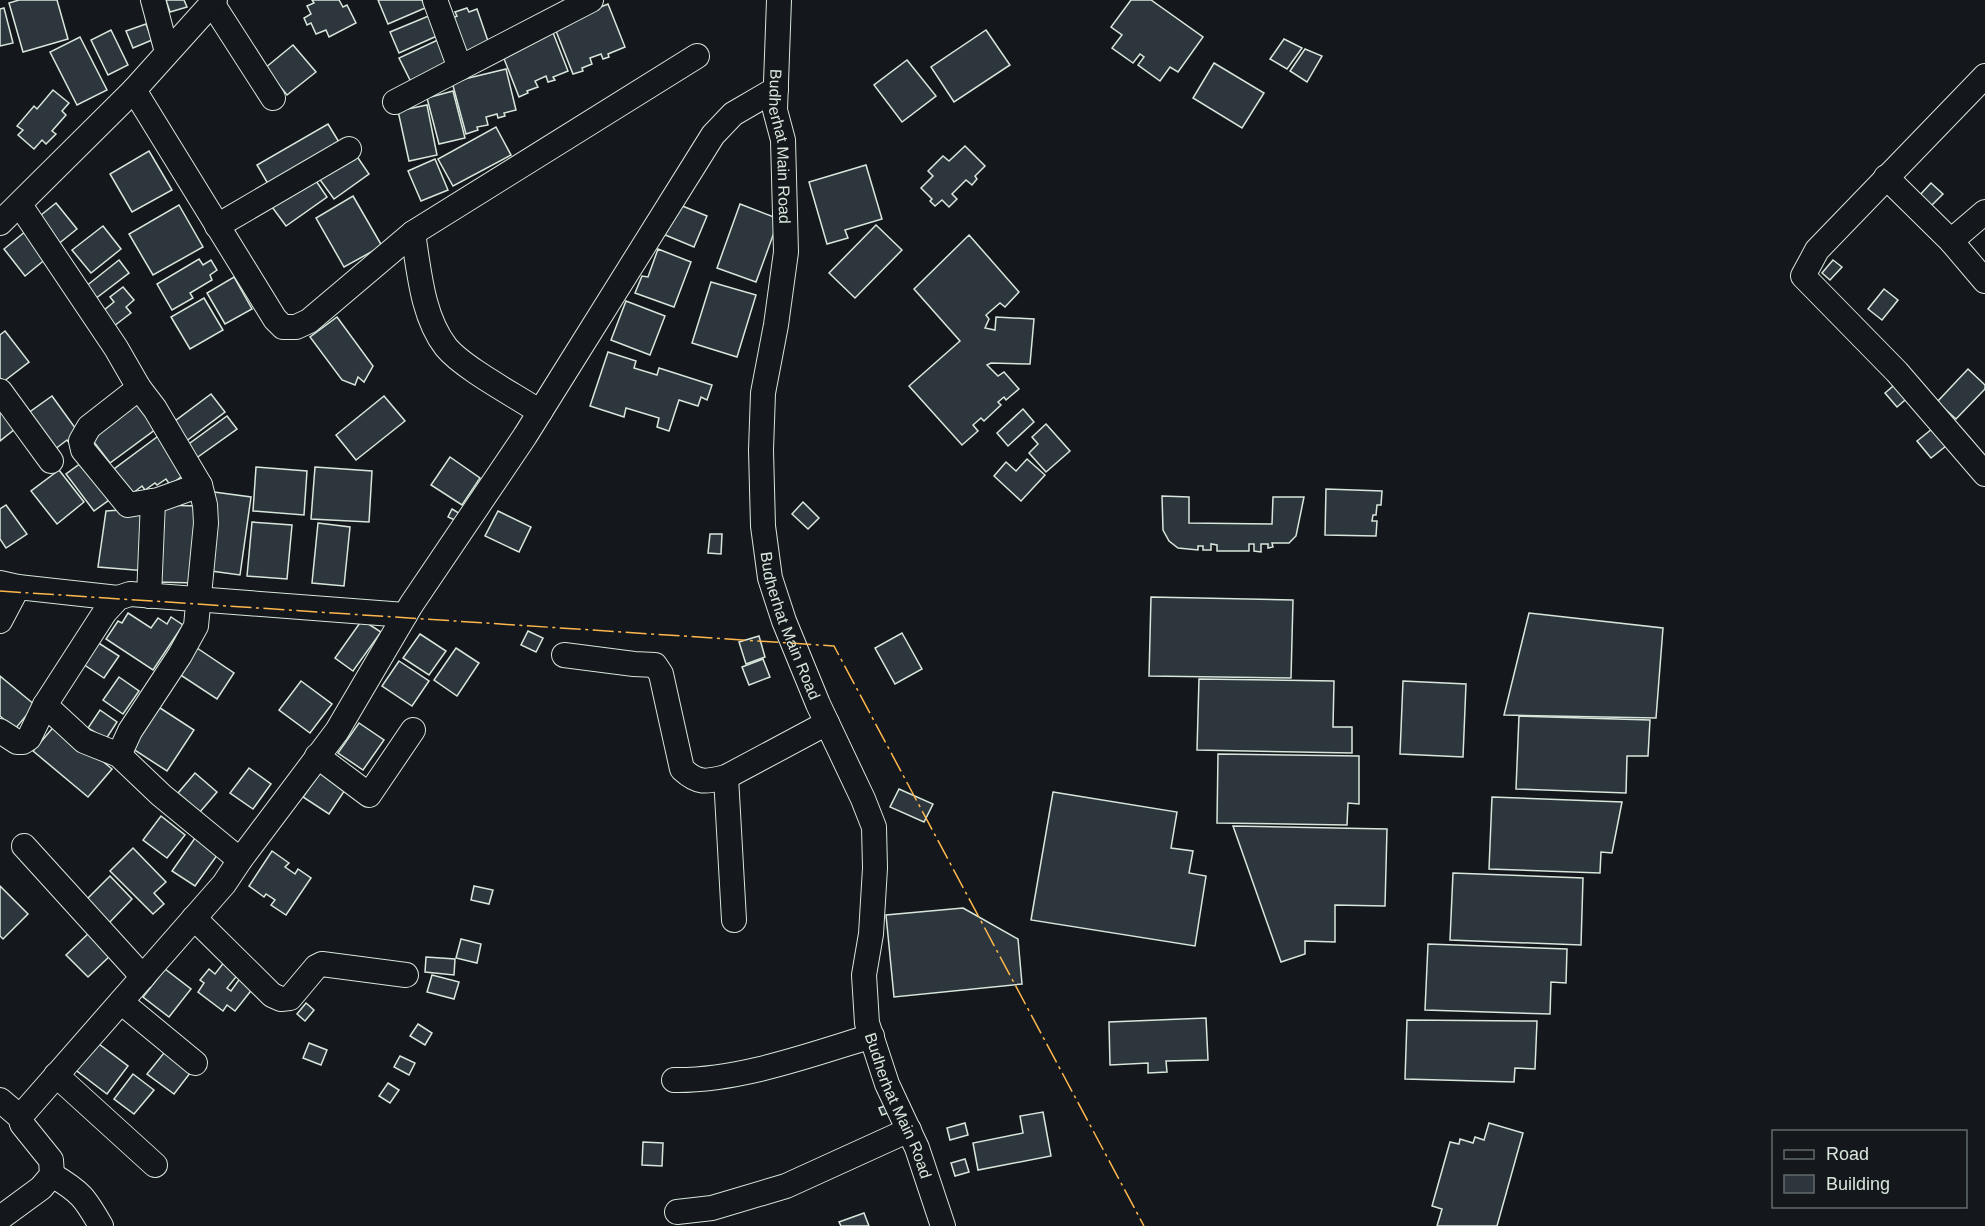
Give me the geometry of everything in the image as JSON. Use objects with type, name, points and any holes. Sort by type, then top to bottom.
[{"type":"street","points":[[153,0],[167,52]]},
{"type":"street","points":[[435,0],[460,68]]},
{"type":"street","points":[[395,102],[591,0]]},
{"type":"street","name":"Budherhat Main Road","points":[[779,0],[776,110],[783,140],[786,252],[776,325],[763,393],[761,450],[763,526],[770,578],[784,621],[874,827],[871,934],[864,975],[867,1023],[862,1039],[887,1084],[917,1148],[943,1226]]},
{"type":"street","points":[[0,224],[134,90],[214,2],[273,98]]},
{"type":"street","points":[[134,90],[275,319],[283,327],[296,327],[309,321],[413,233],[697,56]]},
{"type":"street","points":[[1981,87],[1886,177],[1817,250],[1803,276],[1897,372],[1985,474]]},
{"type":"street","points":[[20,1117],[225,884],[240,860],[337,731],[405,615],[540,412],[713,135],[742,109],[776,89]]},
{"type":"street","points":[[217,226],[349,149]]},
{"type":"street","points":[[1886,177],[1951,241],[1985,281]]},
{"type":"street","points":[[20,205],[155,409],[200,485],[206,506],[196,626],[130,732],[119,755]]},
{"type":"street","points":[[1951,241],[1985,212]]},
{"type":"street","points":[[413,233],[423,291],[431,320],[446,347],[470,366],[540,412]]},
{"type":"street","points":[[139,387],[89,427],[81,441],[83,450],[128,506],[153,501],[200,485]]},
{"type":"street","points":[[0,391],[51,461]]},
{"type":"street","points":[[149,596],[153,501]]},
{"type":"street","points":[[0,621],[9,585],[118,598],[130,594],[405,615]]},
{"type":"street","points":[[0,731],[17,742],[23,742],[29,738],[45,705],[105,612],[118,598]]},
{"type":"street","points":[[564,655],[655,665],[661,674],[682,769],[693,779],[709,782],[726,777],[827,723]]},
{"type":"street","points":[[45,705],[84,741],[119,755],[161,795],[240,860]]},
{"type":"street","points":[[317,756],[369,795],[413,730]]},
{"type":"street","points":[[726,777],[734,920]]},
{"type":"street","points":[[24,846],[143,977]]},
{"type":"street","points":[[194,918],[281,999],[290,998],[322,963],[406,975]]},
{"type":"street","points":[[121,1002],[195,1063]]},
{"type":"street","points":[[674,1080],[700,1080],[737,1074],[862,1039]]},
{"type":"street","points":[[56,1076],[155,1165]]},
{"type":"street","points":[[0,1100],[20,1117],[22,1124],[51,1160],[52,1175],[41,1188],[0,1218]]},
{"type":"street","points":[[677,1212],[712,1208],[786,1186],[909,1130]]},
{"type":"street","points":[[52,1175],[72,1186],[85,1198],[102,1226]]},
{"type":"building","points":[[19,0],[57,0],[68,39],[23,52],[9,3]]},
{"type":"building","points":[[166,0],[184,0],[187,7],[170,12]]},
{"type":"building","points":[[312,0],[339,0],[343,7],[347,5],[356,23],[329,37],[326,30],[316,34],[311,23],[307,25],[304,18],[311,14],[307,6],[314,3]]},
{"type":"building","points":[[378,0],[422,0],[425,8],[388,24]]},
{"type":"building","points":[[1131,0],[1151,0],[1203,37],[1178,72],[1170,67],[1160,81],[1138,65],[1144,57],[1140,54],[1133,63],[1112,48],[1122,35],[1111,27]]},
{"type":"building","points":[[608,4],[625,47],[608,54],[609,57],[603,59],[601,54],[590,58],[592,64],[582,68],[583,71],[573,74],[554,26]]},
{"type":"building","points":[[4,8],[13,43],[0,46],[0,9]]},
{"type":"building","points":[[467,8],[469,12],[477,9],[489,44],[461,53],[450,19],[457,16],[455,12]]},
{"type":"building","points":[[431,15],[439,35],[399,53],[390,32]]},
{"type":"building","points":[[146,24],[152,40],[133,48],[126,31]]},
{"type":"building","points":[[111,30],[128,65],[108,75],[91,40]]},
{"type":"building","points":[[552,30],[568,71],[553,77],[555,80],[548,82],[546,76],[535,81],[538,87],[519,97],[501,51]]},
{"type":"building","points":[[986,30],[1010,65],[954,102],[931,67]]},
{"type":"building","points":[[80,37],[107,90],[77,105],[50,52]]},
{"type":"building","points":[[442,38],[453,62],[411,82],[399,58]]},
{"type":"building","points":[[1284,39],[1302,48],[1287,69],[1270,59]]},
{"type":"building","points":[[293,45],[316,72],[287,95],[265,68]]},
{"type":"building","points":[[1305,49],[1322,56],[1307,82],[1290,71]]},
{"type":"building","points":[[907,60],[936,96],[902,122],[874,85]]},
{"type":"building","points":[[1214,63],[1264,93],[1242,128],[1193,98]]},
{"type":"building","points":[[506,69],[516,110],[504,113],[505,116],[498,118],[497,114],[486,117],[488,125],[477,127],[478,130],[466,134],[452,82]]},
{"type":"building","points":[[53,90],[69,103],[62,111],[66,115],[52,131],[56,134],[46,144],[42,140],[34,149],[18,135],[23,130],[17,126],[34,106],[37,109]]},
{"type":"building","points":[[453,91],[465,138],[439,144],[427,98]]},
{"type":"building","points":[[427,105],[437,155],[409,161],[398,111]]},
{"type":"building","points":[[328,124],[342,147],[271,189],[257,165]]},
{"type":"building","points":[[496,127],[511,155],[453,186],[438,159]]},
{"type":"building","points":[[965,146],[985,166],[975,176],[977,179],[972,185],[966,180],[952,194],[957,199],[949,207],[942,200],[935,206],[930,201],[932,199],[921,188],[933,176],[928,171],[943,156],[949,161]]},
{"type":"building","points":[[149,151],[172,190],[132,212],[110,174]]},
{"type":"building","points":[[354,152],[369,174],[334,199],[318,177]]},
{"type":"building","points":[[435,159],[448,190],[421,201],[408,171]]},
{"type":"building","points":[[866,165],[882,219],[845,230],[848,238],[827,244],[809,182]]},
{"type":"building","points":[[314,178],[327,197],[286,226],[272,207]]},
{"type":"building","points":[[1931,183],[1943,194],[1929,208],[1918,197]]},
{"type":"building","points":[[353,196],[382,246],[344,267],[316,218]]},
{"type":"building","points":[[56,203],[77,229],[57,245],[36,219]]},
{"type":"building","points":[[675,203],[707,216],[694,247],[663,234]]},
{"type":"building","points":[[740,204],[779,219],[756,282],[717,268]]},
{"type":"building","points":[[179,205],[203,247],[153,275],[129,234]]},
{"type":"building","points":[[876,225],[902,250],[855,298],[829,273]]},
{"type":"building","points":[[103,226],[121,249],[91,273],[72,250]]},
{"type":"building","points":[[26,231],[47,258],[25,276],[4,249]]},
{"type":"building","points":[[969,235],[1019,292],[1005,307],[1000,303],[986,315],[989,319],[985,328],[995,330],[996,317],[1034,319],[1030,364],[991,363],[987,365],[998,376],[1004,372],[1019,389],[1006,400],[1004,397],[998,402],[1001,405],[984,421],[981,418],[973,425],[978,431],[962,445],[909,386],[960,341],[914,289]]},
{"type":"building","points":[[658,249],[691,262],[674,307],[635,293],[642,276],[648,277]]},
{"type":"building","points":[[199,259],[203,265],[211,260],[217,270],[210,275],[212,280],[190,293],[193,298],[172,310],[157,284]]},
{"type":"building","points":[[119,260],[129,273],[95,299],[85,287]]},
{"type":"building","points":[[1833,260],[1842,267],[1830,280],[1822,273]]},
{"type":"building","points":[[234,277],[252,309],[225,324],[207,293]]},
{"type":"building","points":[[711,282],[756,295],[737,357],[692,343]]},
{"type":"building","points":[[123,287],[134,300],[126,307],[131,313],[114,326],[103,311],[114,302],[110,297]]},
{"type":"building","points":[[1884,289],[1898,300],[1882,320],[1868,309]]},
{"type":"building","points":[[204,298],[223,330],[190,349],[171,317]]},
{"type":"building","points":[[626,301],[665,316],[650,355],[611,340]]},
{"type":"building","points":[[337,317],[373,366],[364,382],[358,377],[355,385],[342,380],[310,337]]},
{"type":"building","points":[[5,331],[29,362],[3,382],[0,378],[0,335]]},
{"type":"building","points":[[608,352],[636,361],[634,368],[657,375],[659,368],[712,385],[707,400],[701,397],[698,406],[679,400],[669,431],[657,427],[659,418],[626,408],[624,417],[590,406]]},
{"type":"building","points":[[1968,369],[1985,385],[1985,389],[1956,419],[1937,402]]},
{"type":"building","points":[[1899,381],[1911,395],[1897,407],[1885,393]]},
{"type":"building","points":[[211,394],[225,412],[185,442],[171,424]]},
{"type":"building","points":[[52,396],[81,436],[70,444],[67,440],[50,453],[24,416]]},
{"type":"building","points":[[384,396],[405,421],[356,460],[336,435]]},
{"type":"building","points":[[132,398],[156,429],[110,463],[87,433]]},
{"type":"building","points":[[0,406],[20,425],[0,441]]},
{"type":"building","points":[[1023,409],[1034,422],[1008,446],[997,433]]},
{"type":"building","points":[[227,416],[237,429],[195,459],[186,446]]},
{"type":"building","points":[[1046,424],[1070,451],[1046,472],[1029,453],[1038,444],[1032,437]]},
{"type":"building","points":[[1937,425],[1951,442],[1931,458],[1917,441]]},
{"type":"building","points":[[161,434],[189,471],[170,485],[166,479],[145,490],[142,486],[133,493],[114,469]]},
{"type":"building","points":[[450,457],[480,478],[462,505],[431,485]]},
{"type":"building","points":[[88,458],[116,495],[94,511],[66,474]]},
{"type":"building","points":[[1027,459],[1045,475],[1021,501],[994,476],[1006,462],[1016,471]]},
{"type":"building","points":[[256,467],[307,471],[304,515],[253,511]]},
{"type":"building","points":[[315,467],[372,471],[369,522],[311,519]]},
{"type":"building","points":[[59,470],[84,502],[57,524],[31,491]]},
{"type":"building","points":[[1326,489],[1382,491],[1381,505],[1377,505],[1376,515],[1373,515],[1372,521],[1377,521],[1376,536],[1325,535]]},
{"type":"building","points":[[214,492],[251,497],[240,575],[204,570]]},
{"type":"building","points":[[1162,496],[1189,497],[1189,523],[1272,524],[1273,497],[1304,497],[1296,536],[1289,543],[1272,543],[1273,547],[1268,548],[1268,544],[1261,544],[1261,552],[1254,551],[1254,544],[1249,544],[1249,551],[1217,551],[1217,545],[1211,544],[1211,550],[1203,550],[1203,546],[1198,546],[1198,550],[1178,548],[1169,541],[1163,530]]},
{"type":"building","points":[[803,502],[819,518],[808,529],[792,514]]},
{"type":"building","points":[[6,505],[27,534],[6,548],[0,539],[0,509]]},
{"type":"building","points":[[159,505],[199,506],[196,583],[156,582]]},
{"type":"building","points":[[152,508],[147,571],[98,567],[106,511]]},
{"type":"building","points":[[452,509],[462,515],[459,522],[448,517]]},
{"type":"building","points":[[498,511],[531,527],[519,552],[485,536]]},
{"type":"building","points":[[252,522],[292,525],[287,579],[247,576]]},
{"type":"building","points":[[318,523],[350,527],[344,586],[312,583]]},
{"type":"building","points":[[710,534],[722,534],[721,554],[708,553]]},
{"type":"building","points":[[1151,597],[1293,600],[1291,678],[1149,676]]},
{"type":"building","points":[[128,613],[151,628],[158,618],[167,624],[171,617],[183,625],[153,670],[106,639],[118,621],[122,623]]},
{"type":"building","points":[[1529,613],[1663,628],[1656,718],[1504,715]]},
{"type":"building","points":[[362,620],[381,632],[353,671],[335,658]]},
{"type":"building","points":[[528,631],[543,638],[536,652],[521,645]]},
{"type":"building","points":[[902,633],[922,669],[895,684],[875,648]]},
{"type":"building","points":[[420,634],[446,651],[429,675],[403,658]]},
{"type":"building","points":[[759,636],[765,657],[746,664],[739,642]]},
{"type":"building","points":[[97,642],[119,656],[104,678],[83,664]]},
{"type":"building","points":[[197,648],[234,673],[217,699],[179,674]]},
{"type":"building","points":[[456,648],[479,663],[457,696],[434,680]]},
{"type":"building","points":[[763,659],[770,677],[749,685],[742,667]]},
{"type":"building","points":[[399,661],[429,681],[412,706],[382,686]]},
{"type":"building","points":[[0,676],[35,705],[15,729],[0,716]]},
{"type":"building","points":[[119,677],[139,691],[123,714],[103,700]]},
{"type":"building","points":[[1199,679],[1334,681],[1333,727],[1352,727],[1352,753],[1197,750]]},
{"type":"building","points":[[301,681],[332,704],[310,733],[279,710]]},
{"type":"building","points":[[1403,681],[1466,684],[1463,757],[1400,754]]},
{"type":"building","points":[[157,706],[194,730],[167,771],[130,747]]},
{"type":"building","points":[[100,710],[117,722],[106,739],[88,728]]},
{"type":"building","points":[[1519,716],[1650,720],[1648,756],[1627,756],[1626,793],[1516,789]]},
{"type":"building","points":[[57,723],[112,769],[88,797],[33,751]]},
{"type":"building","points":[[359,723],[384,740],[363,770],[338,753]]},
{"type":"building","points":[[1218,754],[1359,756],[1359,804],[1348,803],[1347,825],[1217,823]]},
{"type":"building","points":[[249,768],[271,784],[253,809],[230,793]]},
{"type":"building","points":[[322,770],[347,787],[329,814],[303,797]]},
{"type":"building","points":[[195,773],[217,792],[200,812],[178,793]]},
{"type":"building","points":[[899,789],[933,804],[924,822],[890,807]]},
{"type":"building","points":[[1053,792],[1177,812],[1171,848],[1193,851],[1189,873],[1206,876],[1195,946],[1031,920]]},
{"type":"building","points":[[1492,797],[1622,802],[1612,853],[1601,852],[1600,873],[1489,869]]},
{"type":"building","points":[[161,816],[185,835],[167,858],[143,840]]},
{"type":"building","points":[[1233,826],[1387,829],[1385,906],[1335,905],[1335,942],[1305,941],[1305,954],[1281,962]]},
{"type":"building","points":[[195,838],[218,854],[195,886],[172,871]]},
{"type":"building","points":[[133,848],[166,882],[154,893],[164,904],[153,914],[110,871]]},
{"type":"building","points":[[272,851],[289,863],[285,867],[295,874],[298,869],[311,878],[286,915],[271,905],[275,900],[266,894],[264,897],[249,886]]},
{"type":"building","points":[[1453,873],[1583,878],[1581,945],[1450,940]]},
{"type":"building","points":[[110,876],[132,899],[109,923],[86,900]]},
{"type":"building","points":[[0,886],[28,914],[3,939],[0,936]]},
{"type":"building","points":[[474,886],[493,890],[489,904],[471,900]]},
{"type":"building","points":[[963,908],[1018,939],[1022,984],[894,997],[886,915]]},
{"type":"building","points":[[90,932],[112,954],[88,977],[66,955]]},
{"type":"building","points":[[461,939],[481,944],[477,963],[456,958]]},
{"type":"building","points":[[1428,944],[1567,949],[1566,983],[1551,982],[1550,1014],[1425,1010]]},
{"type":"building","points":[[426,957],[455,959],[454,975],[425,972]]},
{"type":"building","points":[[225,961],[240,972],[227,988],[231,991],[241,977],[254,987],[235,1011],[227,1005],[223,1011],[198,992],[204,983],[200,980],[209,969],[215,974]]},
{"type":"building","points":[[165,969],[191,989],[169,1017],[143,997]]},
{"type":"building","points":[[432,975],[459,982],[454,999],[427,992]]},
{"type":"building","points":[[306,1003],[314,1010],[305,1021],[297,1014]]},
{"type":"building","points":[[1206,1018],[1208,1060],[1166,1061],[1167,1072],[1148,1073],[1148,1063],[1110,1065],[1109,1022]]},
{"type":"building","points":[[1407,1020],[1537,1021],[1535,1069],[1515,1068],[1514,1082],[1405,1079]]},
{"type":"building","points":[[418,1024],[432,1033],[425,1045],[410,1036]]},
{"type":"building","points":[[95,1041],[128,1066],[107,1094],[73,1068]]},
{"type":"building","points":[[309,1043],[327,1050],[321,1065],[303,1058]]},
{"type":"building","points":[[168,1048],[194,1068],[174,1094],[147,1074]]},
{"type":"building","points":[[400,1056],[415,1063],[409,1075],[394,1067]]},
{"type":"building","points":[[133,1074],[154,1090],[134,1114],[114,1099]]},
{"type":"building","points":[[388,1083],[399,1090],[390,1103],[379,1096]]},
{"type":"building","points":[[888,1105],[890,1112],[882,1115],[879,1108]]},
{"type":"building","points":[[1043,1112],[1051,1156],[978,1170],[973,1143],[1023,1133],[1020,1116]]},
{"type":"building","points":[[965,1123],[968,1135],[950,1140],[947,1128]]},
{"type":"building","points":[[1489,1123],[1523,1133],[1497,1226],[1437,1226],[1442,1209],[1432,1206],[1450,1142],[1459,1144],[1460,1139],[1473,1143],[1475,1137],[1484,1140]]},
{"type":"building","points":[[643,1142],[663,1143],[662,1166],[642,1165]]},
{"type":"building","points":[[965,1159],[969,1172],[955,1176],[951,1163]]},
{"type":"building","points":[[864,1213],[869,1226],[841,1226],[839,1222]]},
{"type":"power","points":[[0,591],[834,646],[1144,1226]]}]
